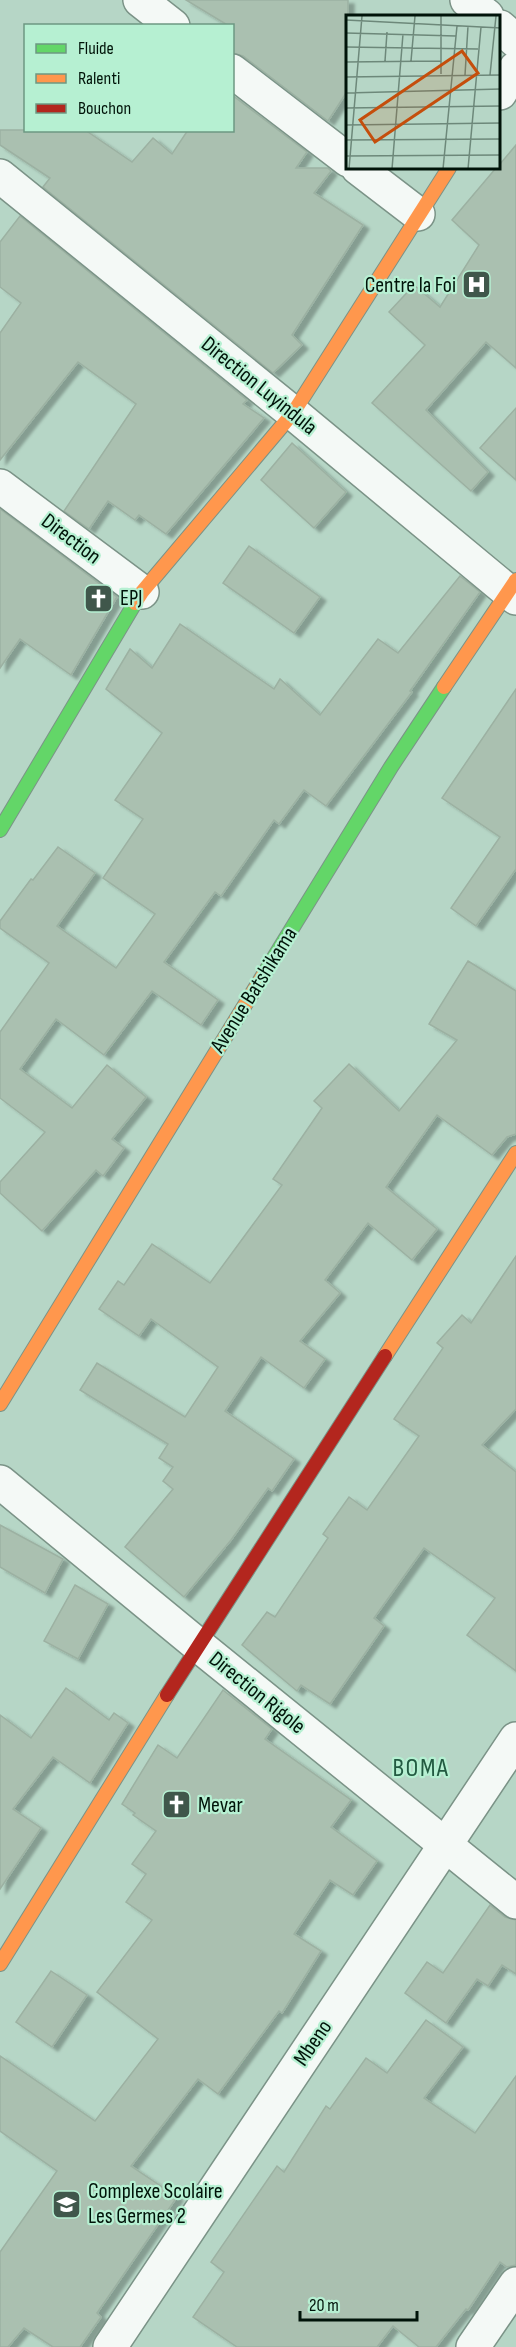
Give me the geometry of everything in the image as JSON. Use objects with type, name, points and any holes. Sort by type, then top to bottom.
[{"type":"street","points":[[140,0],[170,24]]},
{"type":"street","points":[[467,0],[486,15]]},
{"type":"street","points":[[501,28],[516,41]]},
{"type":"street","points":[[501,91],[516,68]]},
{"type":"street","points":[[234,73],[346,158]]},
{"type":"street","points":[[361,170],[418,214]]},
{"type":"street","points":[[0,830],[142,592],[293,414],[448,170]]},
{"type":"street","name":"Direction Luyindula","points":[[0,176],[514,590]]},
{"type":"street","name":"Direction","points":[[0,486],[142,592]]},
{"type":"street","name":"Avenue Batshikama","points":[[0,1404],[385,777],[514,590]]},
{"type":"street","points":[[0,1964],[198,1645],[516,1153]]},
{"type":"street","name":"Direction Rigole","points":[[0,1482],[516,1902]]},
{"type":"street","name":"Mbeno","points":[[110,2347],[516,1739]]},
{"type":"street","points":[[473,2347],[516,2284]]},
{"type":"building","points":[[186,0],[348,0],[346,93],[328,121],[243,56],[234,54],[234,24],[226,24]]},
{"type":"building","points":[[234,97],[307,152],[296,168],[328,168],[331,171],[314,193],[363,225],[292,335],[302,345],[273,373],[43,187],[50,178],[0,145],[0,130],[88,132],[132,162],[153,138],[172,154],[187,132],[234,132]]},
{"type":"building","points":[[516,145],[516,368],[486,342],[426,410],[488,472],[471,491],[372,403],[425,345],[389,312],[414,285],[440,307],[479,245],[452,220],[494,170],[501,170],[501,163]]},
{"type":"building","points":[[20,216],[247,400],[243,404],[264,418],[166,534],[139,515],[135,520],[108,501],[89,529],[64,511],[136,404],[78,362],[0,460],[0,333],[21,303],[0,287],[0,242]]},
{"type":"building","points":[[516,408],[516,480],[480,448]]},
{"type":"building","points":[[292,443],[346,492],[314,528],[261,480]]},
{"type":"building","points":[[0,509],[117,597],[71,675],[20,639],[0,668]]},
{"type":"building","points":[[249,546],[320,597],[294,633],[223,583]]},
{"type":"building","points":[[460,576],[480,592],[410,691],[412,692],[326,806],[304,790],[279,824],[274,820],[221,896],[215,892],[164,962],[218,1000],[201,1025],[152,991],[104,1055],[56,1019],[20,1069],[72,1108],[107,1065],[146,1097],[112,1139],[124,1148],[103,1176],[96,1170],[42,1231],[0,1193],[0,1182],[45,1132],[0,1098],[0,1032],[49,963],[0,928],[0,921],[58,847],[95,873],[57,926],[116,968],[155,914],[103,878],[143,819],[115,800],[162,733],[106,689],[130,649],[152,668],[180,624],[274,689],[280,679],[320,715],[378,639],[398,653]]},
{"type":"building","points":[[516,689],[516,869],[476,926],[451,908],[500,837],[442,798]]},
{"type":"building","points":[[468,961],[516,991],[516,1134],[507,1137],[492,1155],[437,1115],[386,1187],[437,1229],[412,1260],[368,1223],[325,1280],[340,1293],[300,1341],[325,1359],[304,1388],[261,1357],[225,1411],[294,1459],[272,1491],[268,1488],[231,1540],[184,1597],[125,1547],[173,1489],[163,1481],[173,1467],[159,1458],[168,1444],[80,1390],[97,1363],[185,1417],[218,1367],[151,1319],[139,1336],[99,1309],[118,1281],[124,1285],[152,1244],[210,1283],[282,1185],[273,1179],[322,1108],[314,1101],[349,1064],[399,1111],[457,1040],[429,1024]]},
{"type":"building","points":[[516,1256],[516,1409],[482,1445],[516,1472],[516,1671],[467,1635],[495,1598],[424,1548],[374,1618],[384,1626],[330,1704],[301,1685],[297,1691],[242,1645],[267,1612],[275,1617],[328,1538],[323,1534],[349,1497],[367,1510],[419,1436],[394,1419],[443,1348],[437,1343],[462,1315],[471,1323]]},
{"type":"building","points":[[0,1525],[63,1559],[45,1593],[0,1567]]},
{"type":"building","points":[[75,1585],[108,1604],[78,1659],[44,1641]]},
{"type":"building","points":[[66,1688],[109,1720],[114,1713],[128,1723],[90,1783],[53,1757],[13,1809],[41,1828],[0,1889],[0,1715],[31,1738]]},
{"type":"building","points":[[223,1690],[272,1729],[265,1739],[351,1800],[331,1827],[377,1861],[353,1895],[330,1880],[294,1934],[321,1951],[282,2013],[279,2011],[218,2094],[198,2079],[131,2166],[177,2197],[97,2313],[101,2317],[80,2347],[53,2347],[24,2328],[8,2347],[0,2347],[0,2252],[57,2171],[0,2131],[0,2056],[95,2121],[158,2039],[97,1992],[152,1920],[126,1902],[146,1874],[132,1864],[156,1831],[122,1804],[158,1745],[177,1758]]},
{"type":"building","points":[[490,1905],[505,1917],[516,1920],[516,1974],[502,1965],[488,1986],[477,1979],[446,2023],[405,1993],[427,1962],[443,1973]]},
{"type":"building","points":[[51,1971],[87,1995],[52,2047],[16,2022]]},
{"type":"building","points":[[426,2020],[463,2047],[424,2098],[475,2133],[516,2076],[516,2265],[507,2267],[500,2262],[468,2310],[466,2309],[436,2347],[419,2347],[393,2326],[377,2347],[237,2347],[193,2317],[224,2272],[211,2262],[277,2166],[284,2172],[326,2106],[330,2109],[366,2058],[387,2073]]},
{"type":"traffic: fast","points":[[0,830],[135,603]]},
{"type":"traffic: fast","points":[[264,974],[391,767],[444,687]]},
{"type":"traffic: slow","points":[[135,603],[293,413],[448,170]]},
{"type":"traffic: slow","points":[[444,687],[516,580]]},
{"type":"traffic: slow","points":[[0,1404],[264,974]]},
{"type":"traffic: slow","points":[[385,1356],[516,1153]]},
{"type":"traffic: slow","points":[[0,1964],[167,1695]]},
{"type":"traffic: jam","points":[[167,1695],[385,1356]]},
{"type":"place","name":"Centre la Foi","points":[[477,285]]},
{"type":"place","name":"EPJ","points":[[99,598]]},
{"type":"place","name":"Mevar","points":[[177,1805]]},
{"type":"place","name":"Complexe Scolaire Les Germes 2","points":[[67,2204]]},
{"type":"district","name":"BOMA","points":[[421,1768]]}]
